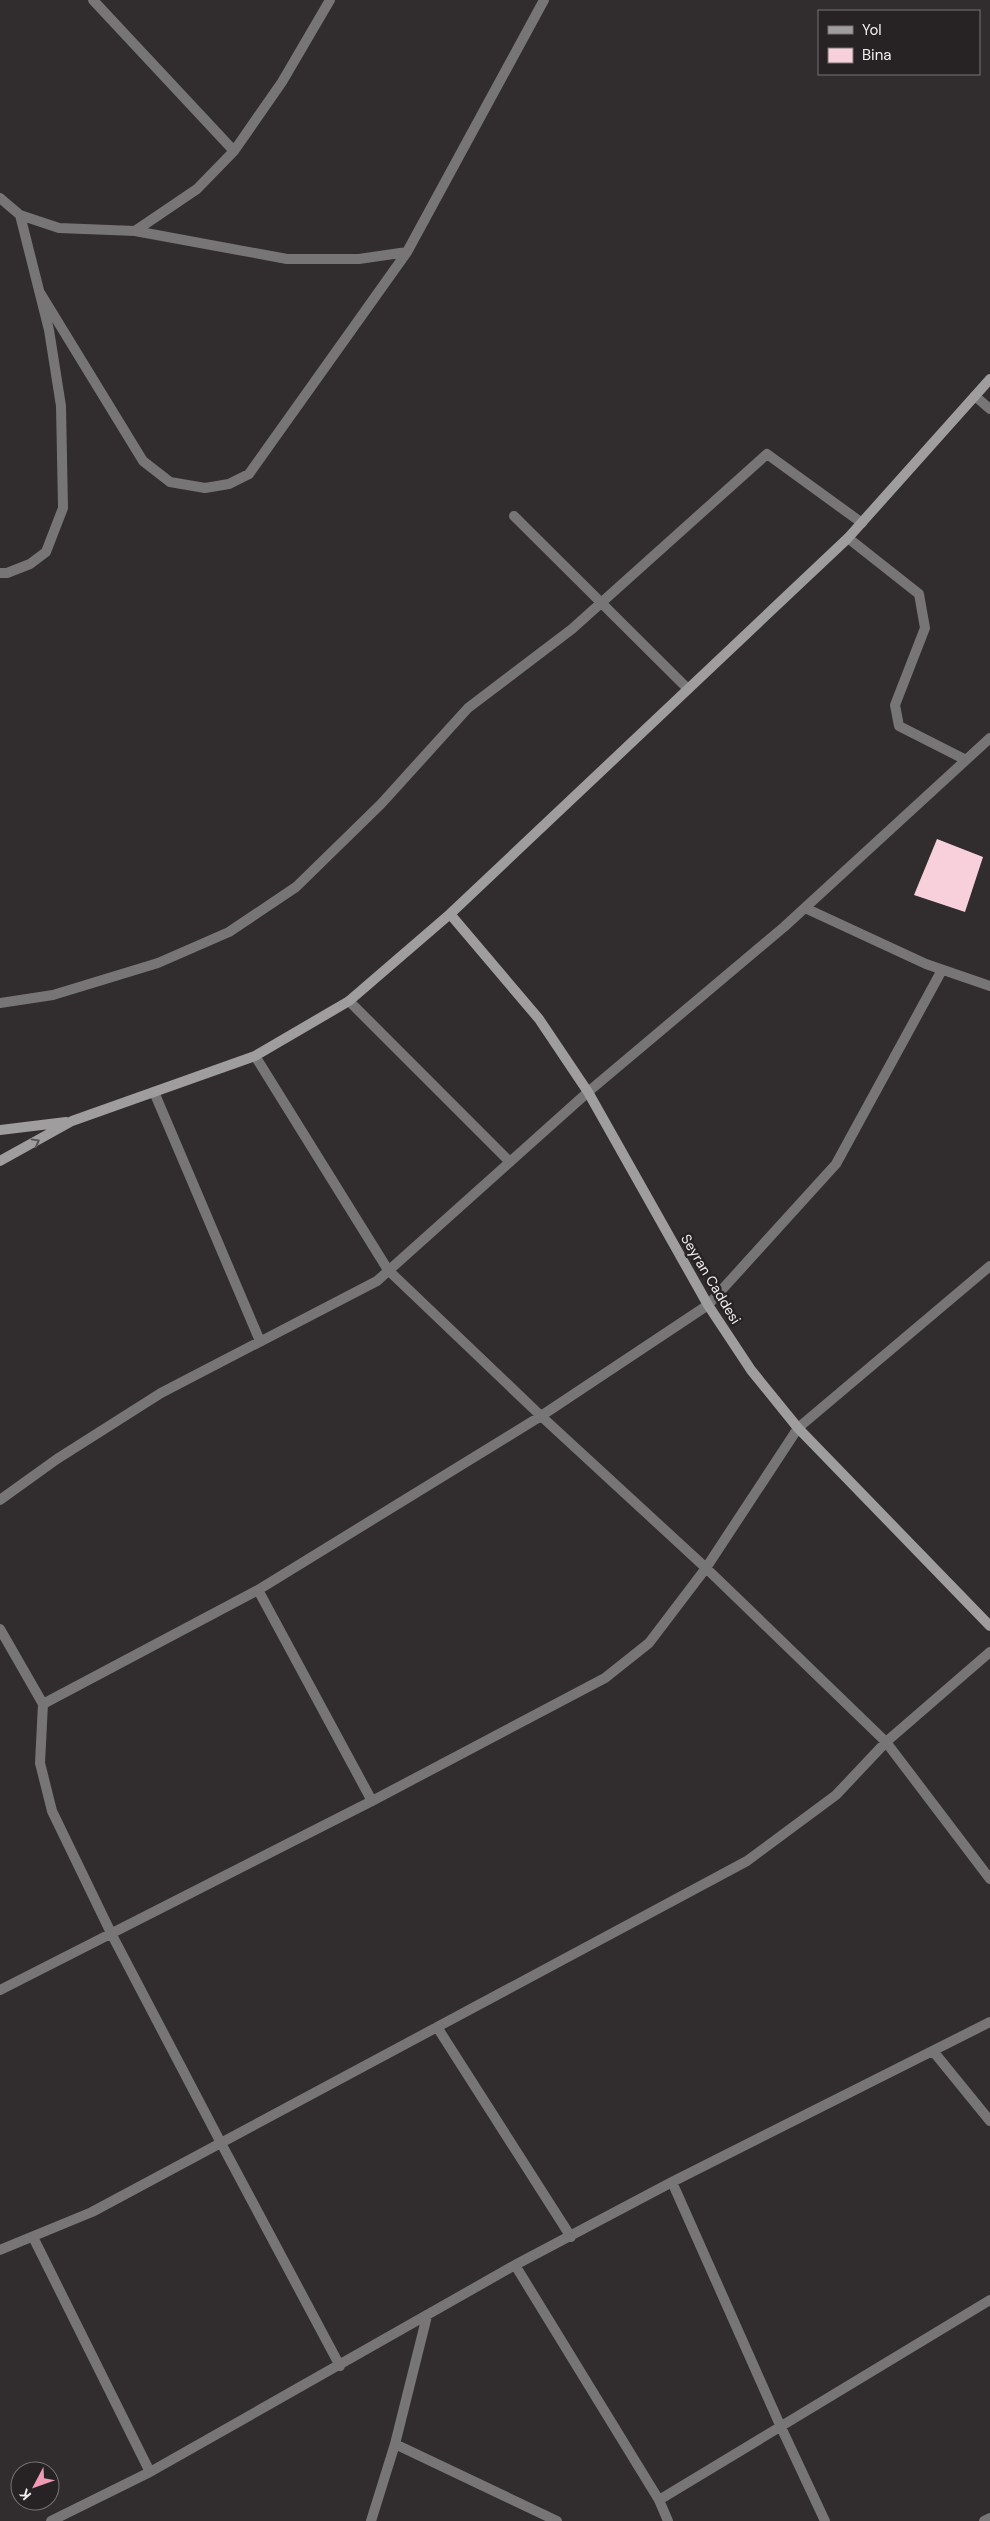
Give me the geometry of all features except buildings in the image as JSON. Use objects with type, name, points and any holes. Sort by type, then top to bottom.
[{"type":"street","points":[[93,0],[234,151]]},
{"type":"street","points":[[135,231],[197,190],[234,151],[282,82],[330,0]]},
{"type":"street","points":[[39,291],[142,461],[170,482],[205,488],[229,484],[249,474],[407,252],[544,0]]},
{"type":"street","points":[[0,198],[20,215],[59,228],[135,231],[287,259],[359,259],[407,252]]},
{"type":"street","points":[[0,573],[7,574],[30,564],[46,552],[63,508],[60,406],[49,330],[20,215]]},
{"type":"street","points":[[0,1161],[72,1121],[254,1056],[349,1001],[450,914],[848,538],[990,379]]},
{"type":"street","points":[[975,396],[990,409]]},
{"type":"street","points":[[0,1003],[53,995],[158,963],[229,932],[296,888],[381,804],[468,708],[572,629],[767,454],[862,522]]},
{"type":"street","points":[[514,516],[688,689]]},
{"type":"street","points":[[848,538],[919,594],[925,628],[895,705],[900,726],[966,760]]},
{"type":"street","points":[[0,1500],[57,1459],[161,1393],[377,1280],[588,1092],[805,908],[990,738]]},
{"type":"street","points":[[805,908],[942,970],[990,986]]},
{"type":"street","name":"Seyran Caddesi","points":[[450,914],[539,1019],[588,1092],[708,1305],[751,1370],[798,1428],[990,1626]]},
{"type":"street","points":[[43,1704],[258,1590],[541,1416],[708,1305],[836,1164],[942,970]]},
{"type":"street","points":[[349,1001],[510,1162]]},
{"type":"street","points":[[254,1056],[388,1270],[541,1416],[706,1568],[886,1742],[990,1879]]},
{"type":"street","points":[[154,1092],[260,1341]]},
{"type":"street","points":[[0,1130],[72,1121]]},
{"type":"street","points":[[0,1990],[112,1935],[372,1801],[605,1678],[649,1643],[706,1568],[798,1428],[990,1266]]},
{"type":"street","points":[[258,1590],[372,1801]]},
{"type":"street","points":[[0,1629],[43,1704],[40,1763],[52,1811],[112,1935],[220,2143],[340,2366]]},
{"type":"street","points":[[0,2250],[92,2212],[747,1861],[836,1795],[886,1742],[990,1652]]},
{"type":"street","points":[[51,2521],[150,2472],[340,2366],[515,2265],[672,2182],[990,2022]]},
{"type":"street","points":[[437,2027],[571,2237]]},
{"type":"street","points":[[933,2051],[990,2121]]},
{"type":"street","points":[[672,2182],[780,2425],[825,2521]]},
{"type":"street","points":[[33,2237],[150,2472]]},
{"type":"street","points":[[515,2265],[659,2500],[668,2521]]},
{"type":"street","points":[[659,2500],[780,2425],[990,2300]]},
{"type":"street","points":[[371,2521],[395,2444],[427,2316]]},
{"type":"street","points":[[395,2444],[557,2521]]},
{"type":"street","points":[[984,2521],[990,2518]]}]
